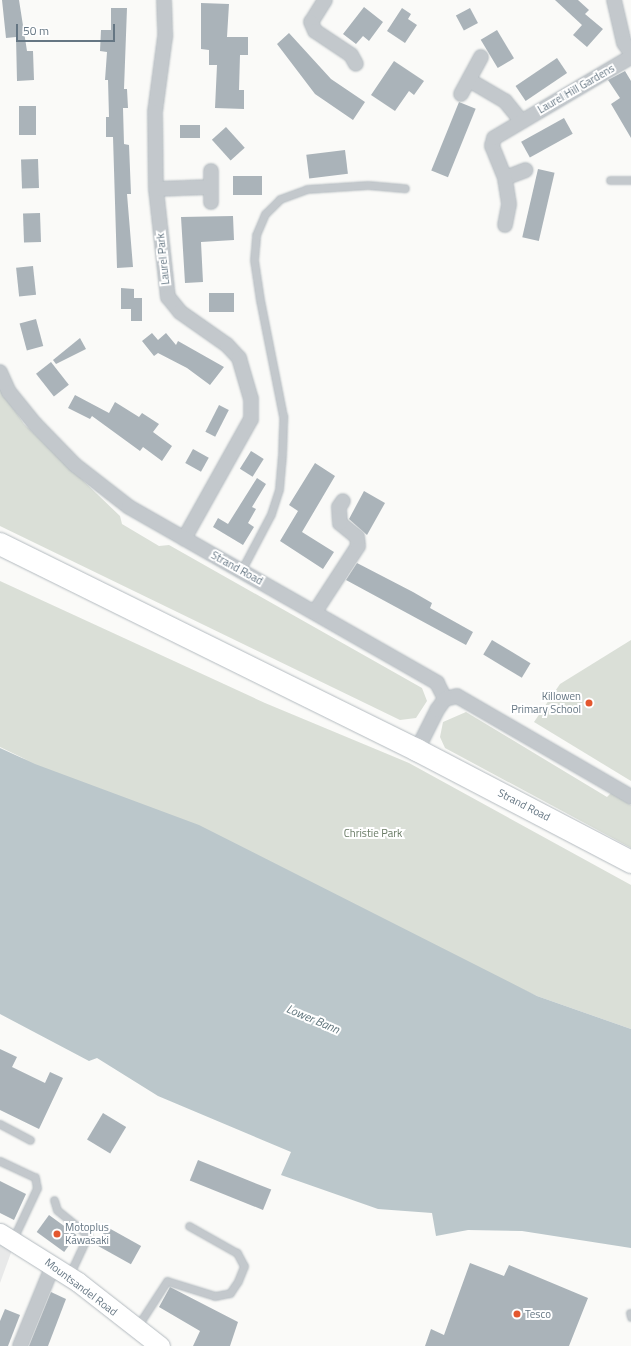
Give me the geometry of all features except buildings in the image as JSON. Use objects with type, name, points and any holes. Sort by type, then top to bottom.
[{"type":"main road","name":"Strand Road","points":[[0,544],[417,750],[631,862]]},
{"type":"street","name":"Laurel Park","points":[[164,0],[165,37],[155,112],[156,189],[168,297],[180,312],[227,345],[239,358],[251,399],[251,419],[184,539]]},
{"type":"street","points":[[325,0],[311,22],[315,31],[351,55],[356,64]]},
{"type":"street","points":[[614,0],[624,43],[631,53]]},
{"type":"street","points":[[461,94],[481,57]]},
{"type":"street","name":"Laurel Hill Gardens","points":[[505,224],[509,204],[506,178],[492,146],[494,138],[631,57]]},
{"type":"street","points":[[469,80],[505,101],[521,121]]},
{"type":"street","points":[[506,178],[526,170]]},
{"type":"street","points":[[210,171],[211,202]]},
{"type":"street","points":[[156,189],[210,187]]},
{"type":"street","name":"Strand Road","points":[[0,372],[9,392],[35,424],[75,465],[123,502],[184,539],[437,683],[445,699]]},
{"type":"street","points":[[314,612],[358,546],[357,537],[340,523],[339,507],[343,501]]},
{"type":"street","points":[[417,750],[445,699],[457,696],[466,698],[631,797]]},
{"type":"street","name":"Mountsandel Road","points":[[6,1236],[69,1276],[160,1346]]},
{"type":"street","points":[[20,1346],[53,1265]]},
{"type":"lane","points":[[610,180],[631,180]]},
{"type":"lane","points":[[242,571],[271,514],[279,489],[282,454],[283,416],[260,300],[254,260],[256,235],[265,214],[280,199],[307,189],[368,185],[405,188]]},
{"type":"lane","points":[[0,1124],[30,1140]]},
{"type":"lane","points":[[0,1161],[35,1177],[37,1188],[6,1236]]},
{"type":"lane","points":[[54,1200],[57,1210],[88,1236],[69,1276]]},
{"type":"lane","points":[[136,1329],[167,1281],[215,1296],[230,1293],[238,1281],[244,1266],[237,1253],[189,1226]]},
{"type":"shaded area","points":[[0,1244],[12,1250],[0,1283]]},
{"type":"green space","points":[[0,388],[24,424],[120,516],[122,524],[159,546],[169,545],[422,688],[427,701],[416,718],[400,720],[0,526]]},
{"type":"green space","name":"Christie Park","points":[[0,581],[265,703],[409,763],[631,885],[631,1029],[537,996],[0,750],[27,760],[0,747]]},
{"type":"green space","name":"Killowen Primary School","points":[[631,640],[631,781],[534,722],[560,684]]},
{"type":"green space","points":[[466,712],[607,797],[611,793],[631,805],[631,848],[445,748],[440,737],[443,722]]},
{"type":"water","name":"Lower Bann","points":[[0,748],[35,764],[199,825],[537,996],[631,1029],[631,1248],[522,1231],[468,1230],[436,1236],[432,1213],[378,1209],[281,1175],[291,1152],[158,1096],[97,1058],[89,1061],[0,1014]]},
{"type":"place","name":"Killowen Primary School","points":[[589,703]]},
{"type":"place","name":"Motoplus Kawasaki","points":[[57,1234]]},
{"type":"place","name":"Tesco","points":[[517,1314]]}]
